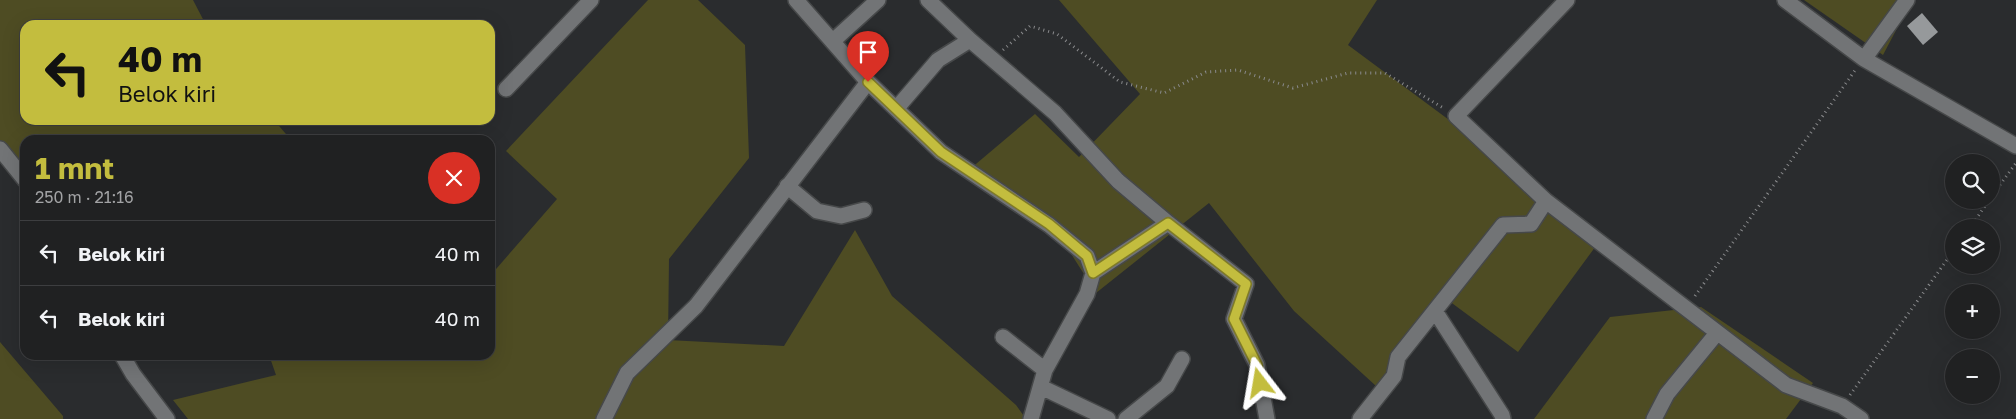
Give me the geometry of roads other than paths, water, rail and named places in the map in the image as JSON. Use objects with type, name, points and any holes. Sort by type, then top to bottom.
[{"type":"street","points":[[506,89],[591,0]]},
{"type":"street","points":[[796,0],[868,82],[941,152],[1049,224],[1087,256],[1093,273],[1087,294],[1045,370],[1042,387],[1031,419]]},
{"type":"street","points":[[833,41],[878,0]]},
{"type":"street","points":[[928,0],[992,60],[1055,113],[1118,181],[1246,284],[1234,319],[1257,365],[1267,419]]},
{"type":"street","points":[[1567,0],[1456,116],[1546,201],[1786,386],[1842,406],[1861,419]]},
{"type":"street","points":[[1785,0],[1864,58],[2016,146]]},
{"type":"street","points":[[1864,58],[1907,0]]},
{"type":"street","points":[[896,108],[938,60],[970,40]]},
{"type":"street","points":[[604,419],[627,373],[696,306],[786,186],[868,82]]},
{"type":"street","points":[[2,158],[20,175]]},
{"type":"street","points":[[786,186],[817,211],[841,216],[864,210]]},
{"type":"street","points":[[1360,419],[1394,376],[1398,357],[1503,225],[1531,224],[1546,201]]},
{"type":"street","points":[[1093,273],[1168,223]]},
{"type":"street","points":[[1435,311],[1503,419]]},
{"type":"street","points":[[1654,419],[1667,394],[1718,334]]},
{"type":"street","points":[[1003,337],[1045,370]]},
{"type":"street","points":[[1126,419],[1167,386],[1182,359]]},
{"type":"street","points":[[125,360],[133,374],[167,419]]},
{"type":"street","points":[[1042,387],[1108,419]]}]
